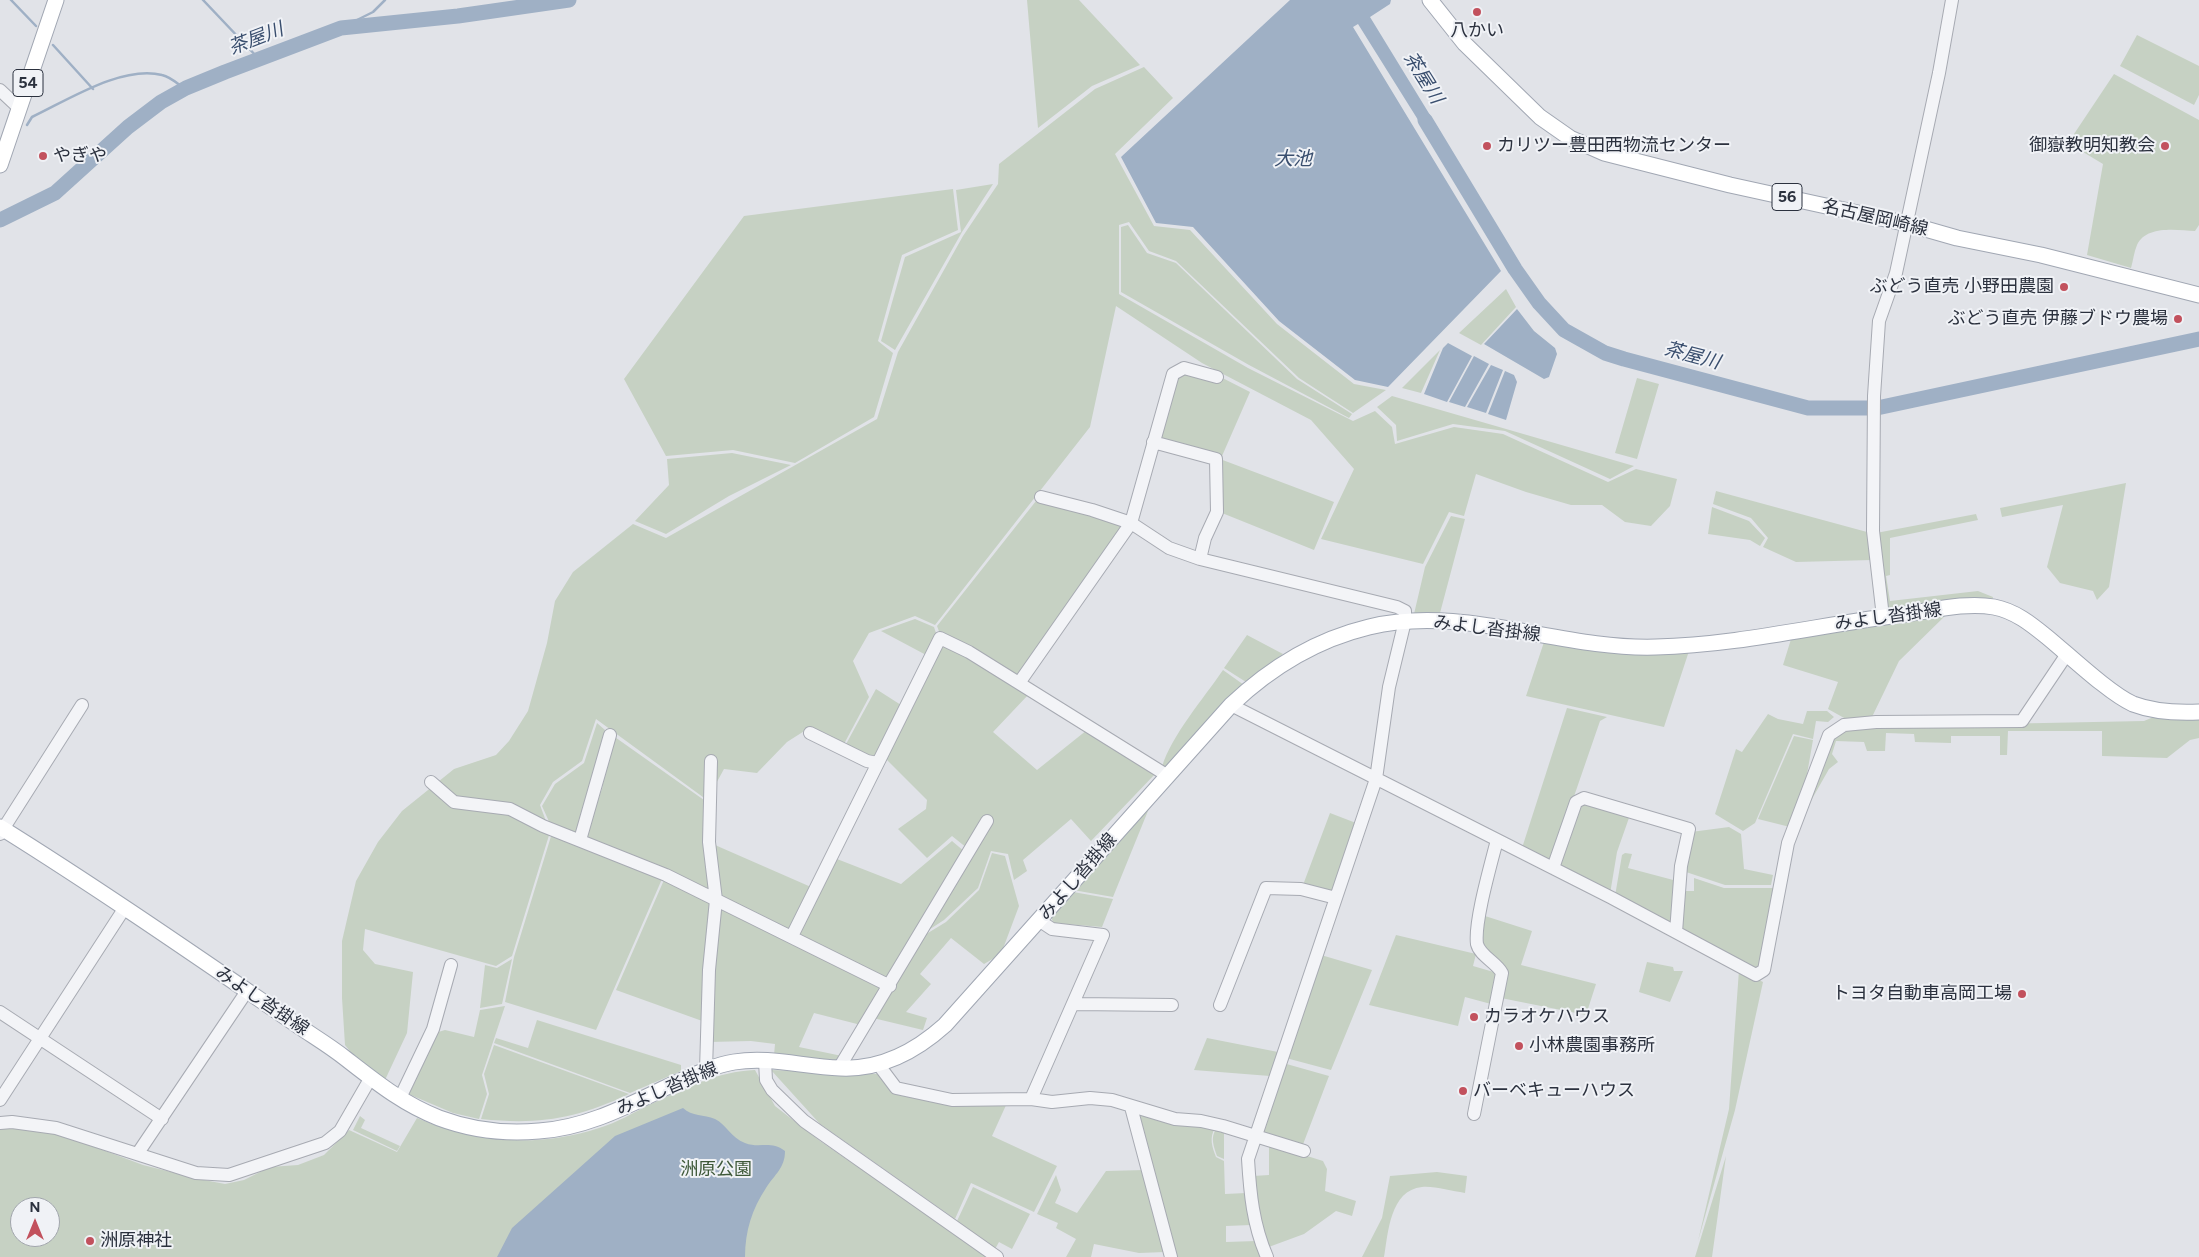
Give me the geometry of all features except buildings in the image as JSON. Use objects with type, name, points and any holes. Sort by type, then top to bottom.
[{"type":"main road","name":"54","points":[[0,165],[56,0]]},
{"type":"main road","name":"名古屋岡崎線","points":[[1430,0],[1465,44],[1540,116],[1570,138],[1586,145],[1636,162],[1908,224],[1957,238],[2051,257],[2199,296]]},
{"type":"main road","name":"みよし沓掛線","points":[[1,830],[247,991],[345,1058],[370,1079],[400,1098],[440,1118],[461,1124],[504,1132],[542,1131],[592,1121],[706,1070],[736,1062],[765,1061],[839,1068],[878,1064],[910,1053],[935,1034],[1040,921],[1230,705],[1258,679],[1294,656],[1337,637],[1369,627],[1405,621],[1460,622],[1619,646],[1653,647],[1699,645],[1883,617],[1982,606],[2012,612],[2032,624],[2130,703],[2152,710],[2180,713],[2199,712]]},
{"type":"street","points":[[1883,617],[1873,531],[1873,419],[1879,321],[1896,273],[1908,224],[1952,0]]},
{"type":"street","points":[[0,90],[20,108]]},
{"type":"street","points":[[1019,683],[1131,523],[1173,374],[1184,368],[1217,377]]},
{"type":"street","points":[[1153,442],[1216,459],[1217,512],[1205,538],[1200,559]]},
{"type":"street","points":[[1041,497],[1092,510],[1131,523],[1169,548],[1200,559],[1397,607],[1405,611],[1405,621],[1389,687],[1376,779],[1248,1159],[1249,1190],[1256,1234],[1267,1257]]},
{"type":"street","points":[[792,936],[940,638],[1019,683],[1168,776]]},
{"type":"street","points":[[1230,705],[1553,868],[1756,975],[1764,970],[1788,843],[1829,735],[1844,725],[1876,722],[2022,721],[2068,654]]},
{"type":"street","points":[[1,830],[82,705]]},
{"type":"street","points":[[810,733],[867,761],[877,762]]},
{"type":"street","points":[[580,840],[610,735]]},
{"type":"street","points":[[706,1070],[709,970],[716,900],[709,842],[711,761]]},
{"type":"street","points":[[431,782],[454,802],[510,809],[531,821],[624,856],[792,936],[890,986]]},
{"type":"street","points":[[1553,868],[1576,802],[1584,798],[1689,829],[1681,866],[1676,932]]},
{"type":"street","points":[[839,1068],[890,986],[987,821]]},
{"type":"street","points":[[1474,1114],[1502,973],[1498,966],[1486,957],[1477,945],[1480,916],[1497,840]]},
{"type":"street","points":[[1220,1006],[1266,888],[1301,889],[1336,898]]},
{"type":"street","points":[[0,1100],[124,909]]},
{"type":"street","points":[[1031,1099],[1103,934],[1052,929],[1040,921]]},
{"type":"street","points":[[400,1098],[433,1029],[451,965]]},
{"type":"street","points":[[138,1153],[247,991]]},
{"type":"street","points":[[1074,1004],[1172,1005]]},
{"type":"street","points":[[0,1012],[162,1119]]},
{"type":"street","points":[[765,1061],[766,1080],[772,1090],[804,1121],[998,1257]]},
{"type":"street","points":[[878,1064],[896,1088],[952,1100],[1031,1099],[1052,1102],[1090,1098],[1112,1100],[1175,1119],[1201,1121],[1304,1151]]},
{"type":"street","points":[[0,1123],[12,1122],[56,1128],[196,1173],[229,1175],[325,1144],[340,1131],[370,1079]]},
{"type":"street","points":[[1131,1107],[1171,1257]]},
{"type":"green space","points":[[1027,0],[1079,0],[1140,65],[1092,86],[1038,128]]},
{"type":"green space","points":[[2137,35],[2199,66],[2199,95],[2194,105],[2120,66]]},
{"type":"green space","points":[[1144,67],[1173,98],[1115,154],[1154,226],[1190,230],[1277,324],[1354,384],[1386,390],[1353,413],[1299,378],[1176,261],[1149,251],[1129,222],[1119,225],[1119,294],[1248,368],[1353,421],[1375,411],[1392,427],[1395,444],[1454,427],[1503,434],[1608,482],[1636,469],[1677,479],[1670,506],[1651,526],[1625,522],[1602,505],[1571,505],[1526,492],[1476,474],[1464,516],[1449,512],[1423,564],[1321,539],[1354,469],[1311,420],[1202,363],[1116,306],[1090,427],[935,625],[915,616],[869,633],[853,661],[869,697],[844,744],[827,734],[809,728],[787,742],[757,773],[724,769],[707,800],[596,719],[582,761],[553,782],[540,805],[550,832],[512,956],[496,966],[365,929],[363,950],[375,964],[413,972],[407,1033],[385,1080],[356,1059],[345,1045],[342,998],[342,941],[356,881],[378,842],[402,811],[454,769],[496,755],[509,741],[528,711],[547,643],[555,601],[573,572],[633,524],[666,538],[877,419],[898,352],[963,236],[998,184],[999,164],[1095,89]]},
{"type":"green space","points":[[2114,74],[2199,120],[2199,225],[2195,231],[2163,230],[2147,234],[2137,245],[2131,268],[2087,255],[2103,164],[2068,143]]},
{"type":"green space","points":[[993,184],[962,232],[895,350],[881,341],[905,257],[961,232],[956,190]]},
{"type":"green space","points":[[953,189],[958,230],[902,255],[878,341],[893,353],[874,417],[795,463],[733,450],[666,456],[624,379],[744,216]]},
{"type":"green space","points":[[1128,225],[1147,253],[1176,263],[1297,379],[1352,414],[1349,418],[1249,365],[1121,292],[1121,227]]},
{"type":"green space","points":[[1506,289],[1516,307],[1481,345],[1459,333]]},
{"type":"green space","points":[[1440,350],[1421,393],[1402,388]]},
{"type":"green space","points":[[1195,364],[1250,392],[1222,456],[1157,439],[1176,376]]},
{"type":"green space","points":[[1637,378],[1659,384],[1637,459],[1615,453]]},
{"type":"green space","points":[[1392,396],[1634,466],[1610,479],[1505,431],[1453,424],[1397,441],[1396,425],[1377,407]]},
{"type":"green space","points":[[732,453],[791,465],[729,496],[666,534],[635,521],[669,485],[667,459]]},
{"type":"green space","points":[[1220,459],[1334,502],[1314,550],[1222,513]]},
{"type":"green space","points":[[2126,483],[2109,587],[2097,600],[2093,591],[2060,583],[2047,567],[2063,505],[2002,517],[2000,508]]},
{"type":"green space","points":[[1716,491],[1867,532],[1872,560],[1796,562],[1763,547],[1768,538],[1751,518],[1713,504]]},
{"type":"green space","points":[[1036,501],[1123,525],[1017,677],[940,634],[937,626]]},
{"type":"green space","points":[[1712,507],[1749,521],[1765,538],[1760,546],[1750,540],[1708,534]]},
{"type":"green space","points":[[1976,514],[1978,520],[1890,538],[1890,575],[1886,576],[1890,601],[1978,591],[1993,597],[1992,602],[1886,612],[1876,533]]},
{"type":"green space","points":[[1451,516],[1465,519],[1440,613],[1414,614],[1425,567]]},
{"type":"green space","points":[[1946,615],[1899,661],[1872,717],[1846,719],[1828,709],[1838,682],[1783,665],[1792,636]]},
{"type":"green space","points":[[915,619],[934,627],[937,636],[928,656],[881,631]]},
{"type":"green space","points":[[1247,635],[1283,654],[1246,682],[1224,668]]},
{"type":"green space","points":[[1544,642],[1627,654],[1689,651],[1664,727],[1526,696]]},
{"type":"green space","points":[[941,643],[1029,694],[993,732],[1037,770],[1087,730],[1156,773],[1091,841],[1071,819],[1023,860],[1027,871],[1014,880],[1008,854],[991,851],[978,888],[944,920],[924,933],[992,820],[987,814],[967,848],[952,836],[927,858],[898,829],[926,809],[927,800],[885,758]]},
{"type":"green space","points":[[1223,670],[1244,685],[1167,769],[1162,767],[1166,755],[1180,730]]},
{"type":"green space","points":[[876,689],[901,705],[876,759],[845,746]]},
{"type":"green space","points":[[1567,708],[1607,717],[1600,721],[1551,863],[1522,848]]},
{"type":"green space","points":[[1807,711],[1827,711],[1834,717],[1828,722],[1816,721],[1813,739],[1793,734],[1755,823],[1743,831],[1715,814],[1736,749],[1742,752],[1768,714],[1778,719],[1803,724]]},
{"type":"green space","points":[[2156,716],[2199,717],[2199,738],[2190,740],[2167,758],[2102,756],[2102,731],[2008,731],[2007,755],[2000,755],[2000,736],[1951,736],[1951,743],[1915,742],[1914,734],[1886,733],[1885,751],[1867,751],[1864,742],[1836,741],[1832,754],[1838,762],[1829,769],[1808,806],[1831,736],[1845,727],[2144,721]]},
{"type":"green space","points":[[597,723],[605,730],[596,773],[578,836],[551,826],[542,806],[555,784],[584,763]]},
{"type":"green space","points":[[612,735],[711,805],[714,896],[584,839],[602,789]]},
{"type":"green space","points":[[1794,736],[1813,740],[1803,797],[1790,827],[1758,819]]},
{"type":"green space","points":[[1152,801],[1113,897],[1073,890]]},
{"type":"green space","points":[[1584,801],[1630,815],[1617,852],[1610,894],[1557,866],[1578,804]]},
{"type":"green space","points":[[1330,813],[1356,823],[1333,892],[1303,885]]},
{"type":"green space","points":[[1729,827],[1741,834],[1744,869],[1773,875],[1771,885],[1725,885],[1683,871],[1691,832]]},
{"type":"green space","points":[[552,833],[662,879],[596,1030],[505,1002],[514,957]]},
{"type":"green space","points":[[952,841],[965,852],[888,981],[798,934],[837,859],[901,884]]},
{"type":"green space","points":[[715,845],[811,887],[790,931],[721,898]]},
{"type":"green space","points":[[992,853],[1005,856],[1019,906],[1001,954],[984,964],[951,938],[920,974],[931,984],[906,1012],[927,1018],[923,1030],[873,1018],[923,936],[946,922],[979,890]]},
{"type":"green space","points":[[1625,853],[1632,854],[1628,868],[1677,881],[1673,926],[1615,896],[1622,855]]},
{"type":"green space","points":[[1694,878],[1724,888],[1775,888],[1760,968],[1756,969],[1681,929],[1683,891],[1694,891]]},
{"type":"green space","points":[[664,880],[714,902],[705,1022],[616,990]]},
{"type":"green space","points":[[1073,892],[1113,899],[1102,927],[1054,923],[1051,918]]},
{"type":"green space","points":[[720,907],[885,987],[861,1025],[814,1013],[799,1047],[842,1056],[837,1063],[774,1055],[775,1044],[751,1041],[709,1042]]},
{"type":"green space","points":[[1485,916],[1532,931],[1521,965],[1596,984],[1586,1015],[1501,998],[1506,974],[1481,944]]},
{"type":"green space","points":[[1396,935],[1476,954],[1473,966],[1497,973],[1491,1004],[1465,997],[1458,1026],[1369,1005]]},
{"type":"green space","points":[[1321,955],[1372,970],[1331,1070],[1286,1058]]},
{"type":"green space","points":[[512,959],[502,1004],[480,1008],[485,965],[497,968]]},
{"type":"green space","points":[[1647,962],[1673,967],[1674,971],[1683,971],[1670,1002],[1639,992]]},
{"type":"green space","points":[[1739,970],[1763,982],[1735,1110],[1698,1241],[1729,1109]]},
{"type":"green space","points":[[505,1006],[482,1075],[487,1094],[479,1119],[453,1113],[406,1093],[435,1033],[445,1030],[474,1037],[480,1010]]},
{"type":"green space","points":[[537,1020],[681,1065],[681,1071],[630,1093],[494,1043],[496,1038],[528,1048]]},
{"type":"green space","points":[[1207,1038],[1278,1052],[1270,1076],[1194,1070]]},
{"type":"green space","points":[[494,1045],[629,1094],[592,1109],[557,1118],[521,1121],[481,1119],[489,1094],[484,1074]]},
{"type":"green space","points":[[1283,1063],[1329,1076],[1302,1147],[1258,1134]]},
{"type":"green space","name":"洲原公園","points":[[755,1070],[775,1106],[820,1141],[990,1257],[0,1257],[0,1127],[55,1132],[143,1165],[225,1184],[244,1180],[270,1167],[298,1165],[324,1155],[349,1130],[397,1152],[417,1118],[462,1133],[484,1137],[507,1140],[553,1138],[599,1128],[676,1092],[728,1074]]},
{"type":"green space","points":[[771,1070],[877,1074],[894,1091],[1007,1103],[992,1136],[1057,1166],[1034,1212],[971,1183],[955,1219],[820,1124]]},
{"type":"green space","points":[[1136,1112],[1215,1128],[1212,1135],[1213,1150],[1216,1157],[1224,1161],[1225,1194],[1246,1193],[1251,1225],[1226,1226],[1226,1242],[1256,1241],[1263,1257],[1175,1257]]},
{"type":"green space","points":[[360,1116],[365,1120],[361,1128],[400,1146],[397,1151],[353,1130]]},
{"type":"green space","points":[[1216,1129],[1224,1130],[1224,1159],[1217,1156],[1214,1146],[1213,1136]]},
{"type":"green space","points":[[1269,1144],[1323,1161],[1327,1169],[1325,1191],[1356,1201],[1352,1216],[1336,1211],[1304,1234],[1266,1248],[1253,1176],[1269,1175]]},
{"type":"green space","points":[[1726,1156],[1712,1257],[1695,1257]]},
{"type":"green space","points":[[1145,1170],[1165,1252],[1139,1253],[1094,1244],[1091,1257],[1066,1257],[1076,1239],[1056,1228],[1058,1223],[1037,1214],[1056,1175],[1061,1190],[1055,1203],[1077,1213],[1106,1171]]},
{"type":"green space","points":[[1437,1172],[1467,1176],[1465,1193],[1427,1187],[1411,1190],[1397,1204],[1389,1225],[1384,1257],[1362,1257],[1382,1218],[1390,1176]]},
{"type":"green space","points":[[973,1187],[1030,1214],[1012,1249],[999,1242],[995,1249],[957,1221]]},
{"type":"water","name":"大池","points":[[1290,0],[1391,0],[1390,4],[1370,17],[1441,133],[1430,139],[1358,24],[1353,27],[1501,271],[1388,387],[1355,380],[1279,321],[1193,227],[1156,223],[1121,157]]},
{"type":"water","points":[[1517,309],[1534,331],[1555,348],[1557,354],[1549,377],[1544,379],[1484,344]]},
{"type":"water","points":[[1448,343],[1472,356],[1447,402],[1424,394],[1443,348]]},
{"type":"water","points":[[1474,356],[1489,364],[1465,407],[1449,402]]},
{"type":"water","points":[[1491,365],[1503,370],[1486,413],[1467,407]]},
{"type":"water","points":[[1505,371],[1514,375],[1517,382],[1506,420],[1488,414]]},
{"type":"water","points":[[683,1108],[690,1113],[715,1119],[740,1141],[750,1145],[775,1146],[785,1151],[785,1157],[779,1171],[766,1188],[753,1212],[746,1238],[745,1257],[497,1257],[512,1228],[615,1136]]},
{"type":"waterway","points":[[11,0],[36,26]]},
{"type":"waterway","points":[[203,0],[259,59]]},
{"type":"waterway","points":[[341,28],[373,12],[385,0]]},
{"type":"waterway","name":"茶屋川","points":[[0,220],[55,193],[128,127],[161,102],[186,88],[225,72],[341,28],[458,16],[569,0]]},
{"type":"waterway","points":[[53,45],[93,89]]},
{"type":"waterway","points":[[27,125],[32,117],[78,94],[113,79],[130,75],[146,73],[162,75],[185,89]]},
{"type":"waterway","name":"茶屋川","points":[[1425,120],[1515,269],[1539,303],[1564,330],[1605,353],[1624,359],[1808,408],[1877,408],[2199,339]]},
{"type":"place","name":"八かい","points":[[1477,12]]},
{"type":"place","name":"カリツー豊田西物流センター","points":[[1487,146]]},
{"type":"place","name":"御嶽教明知教会","points":[[2165,146]]},
{"type":"place","name":"やぎや","points":[[43,156]]},
{"type":"place","name":"ぶどう直売 小野田農園","points":[[2064,287]]},
{"type":"place","name":"ぶどう直売 伊藤ブドウ農場","points":[[2178,319]]},
{"type":"place","name":"トヨタ自動車高岡工場","points":[[2022,994]]},
{"type":"place","name":"カラオケハウス","points":[[1474,1017]]},
{"type":"place","name":"小林農園事務所","points":[[1519,1046]]},
{"type":"place","name":"バーベキューハウス","points":[[1463,1091]]},
{"type":"place","name":"洲原神社","points":[[90,1241]]}]
